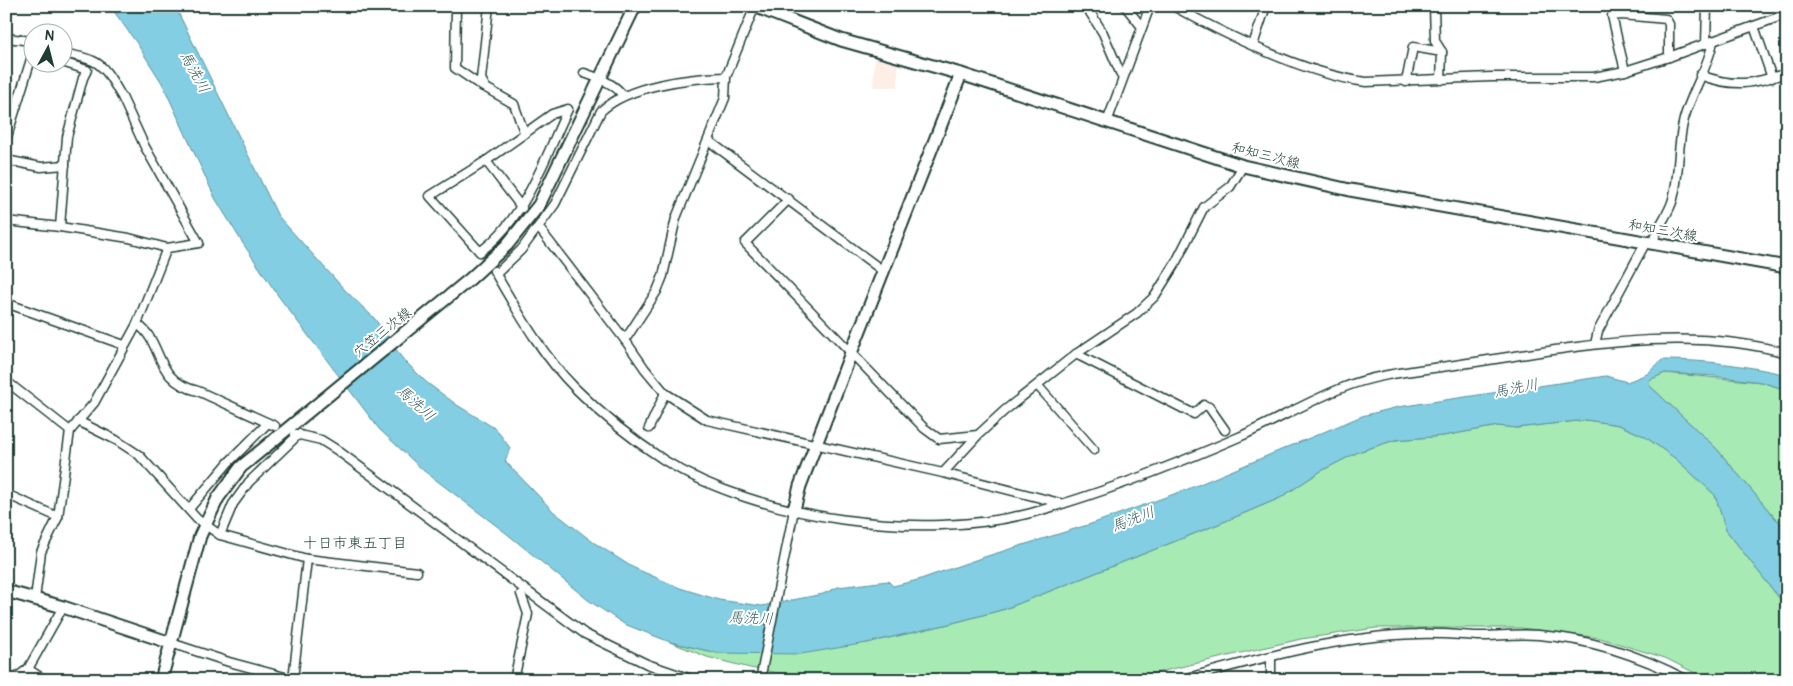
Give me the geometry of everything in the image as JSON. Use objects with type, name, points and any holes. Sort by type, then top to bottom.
[{"type":"main road","name":"穴笠三次線","points":[[161,680],[195,551],[218,498],[241,467],[470,279],[507,245],[539,205],[635,6]]},
{"type":"main road","name":"和知三次線","points":[[755,6],[841,40],[961,74],[1243,166],[1350,190],[1787,267]]},
{"type":"main road","points":[[793,515],[816,446],[851,353],[961,74]]},
{"type":"main road","points":[[6,592],[34,598],[171,643]]},
{"type":"street","points":[[456,6],[455,68],[514,104],[524,132]]},
{"type":"street","points":[[486,88],[481,79],[481,69],[489,6]]},
{"type":"street","points":[[625,340],[657,291],[663,276],[676,218],[709,141],[725,98],[726,77],[755,6]]},
{"type":"street","points":[[1086,6],[1103,33],[1122,77]]},
{"type":"street","points":[[1124,6],[1142,27]]},
{"type":"street","points":[[1107,122],[1122,77],[1150,6]]},
{"type":"street","points":[[1173,6],[1218,30],[1253,45],[1346,80],[1366,82],[1406,82],[1491,77],[1594,77],[1626,71],[1670,57],[1787,14]]},
{"type":"street","points":[[1253,45],[1266,6]]},
{"type":"street","points":[[1434,6],[1435,40],[1442,52],[1441,80]]},
{"type":"street","points":[[1595,344],[1598,332],[1669,211],[1674,198],[1684,119],[1700,75],[1711,53],[1706,6]]},
{"type":"street","points":[[1626,71],[1612,16],[1666,18],[1669,24],[1670,57]]},
{"type":"street","points":[[1754,26],[1772,78]]},
{"type":"street","points":[[6,38],[22,40]]},
{"type":"street","points":[[1406,82],[1413,47],[1442,52]]},
{"type":"street","points":[[6,222],[60,227],[128,238],[167,248],[199,243],[174,202],[122,97],[112,82],[100,66],[93,61],[72,55]]},
{"type":"street","points":[[60,227],[71,119],[87,70],[72,65]]},
{"type":"street","points":[[6,140],[27,72]]},
{"type":"street","points":[[584,73],[619,89],[623,96]]},
{"type":"street","points":[[1700,75],[1736,84],[1750,84],[1787,73]]},
{"type":"street","points":[[726,77],[677,80],[611,101],[601,110],[555,204],[539,228],[521,250],[495,272],[528,330],[548,358],[575,388],[610,418],[665,460],[727,491],[793,515],[906,526],[962,524],[1026,514],[1094,494],[1238,437],[1344,387],[1412,372],[1595,344],[1653,340],[1714,340],[1787,353]]},
{"type":"street","points":[[568,109],[522,208],[490,244],[480,252],[430,196],[486,161],[524,132],[552,114],[568,109]]},
{"type":"street","points":[[709,141],[884,271]]},
{"type":"street","points":[[6,160],[41,167],[65,165]]},
{"type":"street","points":[[486,161],[522,208]]},
{"type":"street","points":[[943,473],[978,435],[1004,411],[1038,386],[1076,354],[1136,313],[1155,296],[1175,264],[1204,207],[1230,187],[1243,166]]},
{"type":"street","points":[[789,199],[745,243],[924,428],[939,439],[978,435]]},
{"type":"street","points":[[539,228],[625,340],[644,369],[666,393],[707,420],[943,473],[1062,504]]},
{"type":"street","points":[[34,598],[41,552],[58,517],[70,431],[94,403],[137,324],[167,248]]},
{"type":"street","points":[[6,303],[124,345]]},
{"type":"street","points":[[137,324],[146,330],[162,366],[185,388],[198,391],[272,424],[228,463],[189,509]]},
{"type":"street","points":[[1076,354],[1194,414],[1204,405],[1209,407],[1225,430]]},
{"type":"street","points":[[6,381],[70,431]]},
{"type":"street","points":[[1038,386],[1094,450]]},
{"type":"street","points":[[649,428],[666,393]]},
{"type":"street","points":[[78,421],[116,440],[139,455],[205,526],[220,535],[307,559],[417,572]]},
{"type":"street","points":[[220,535],[233,504],[249,482],[297,434],[321,440],[586,634],[647,664],[694,680]]},
{"type":"street","points":[[6,494],[58,517]]},
{"type":"street","points":[[760,680],[793,515]]},
{"type":"street","points":[[171,643],[229,662],[294,679],[307,559]]},
{"type":"street","points":[[514,680],[528,614],[521,594]]},
{"type":"street","points":[[15,678],[28,669],[63,607]]},
{"type":"street","points":[[1180,680],[1271,656],[1328,644],[1417,634],[1540,635],[1579,641],[1629,654],[1686,680]]},
{"type":"street","points":[[1271,656],[1271,680]]},
{"type":"street","points":[[28,669],[45,680]]},
{"type":"street","points":[[6,672],[15,678],[25,680]]},
{"type":"shaded area","points":[[875,54],[898,61],[898,87],[873,87]]},
{"type":"green space","points":[[1665,373],[1761,382],[1787,390],[1787,528],[1775,518],[1716,448],[1650,386],[1649,380]]},
{"type":"green space","points":[[1586,420],[1619,425],[1644,436],[1676,459],[1715,495],[1726,530],[1787,608],[1787,680],[1709,680],[1665,658],[1600,638],[1521,628],[1376,628],[1301,639],[1125,680],[818,680],[750,668],[707,657],[670,642],[717,653],[867,643],[949,624],[1005,609],[1221,523],[1280,498],[1321,471],[1358,452],[1395,440],[1443,436],[1498,426],[1516,428]]},
{"type":"water","name":"馬洗川","points":[[110,6],[175,6],[278,216],[344,289],[375,319],[402,358],[426,382],[457,405],[496,429],[510,448],[505,461],[554,512],[593,542],[632,567],[680,588],[719,600],[762,606],[823,594],[838,587],[888,581],[893,586],[918,580],[981,558],[1094,523],[1188,489],[1362,416],[1398,407],[1606,376],[1627,382],[1647,374],[1662,360],[1678,360],[1756,368],[1787,375],[1787,390],[1761,382],[1715,376],[1665,373],[1649,380],[1650,386],[1716,448],[1775,518],[1787,528],[1787,608],[1726,530],[1715,495],[1676,459],[1644,436],[1619,425],[1586,420],[1516,428],[1498,426],[1443,436],[1395,440],[1358,452],[1321,471],[1280,498],[1221,523],[1005,609],[949,624],[867,643],[801,654],[717,653],[670,642],[624,624],[588,600],[506,533],[424,471],[379,429],[279,297],[242,242],[215,198],[162,83]]},
{"type":"tunnel","points":[[480,252],[494,271]]},
{"type":"district","name":"十日市東五丁目","points":[[355,543]]}]
